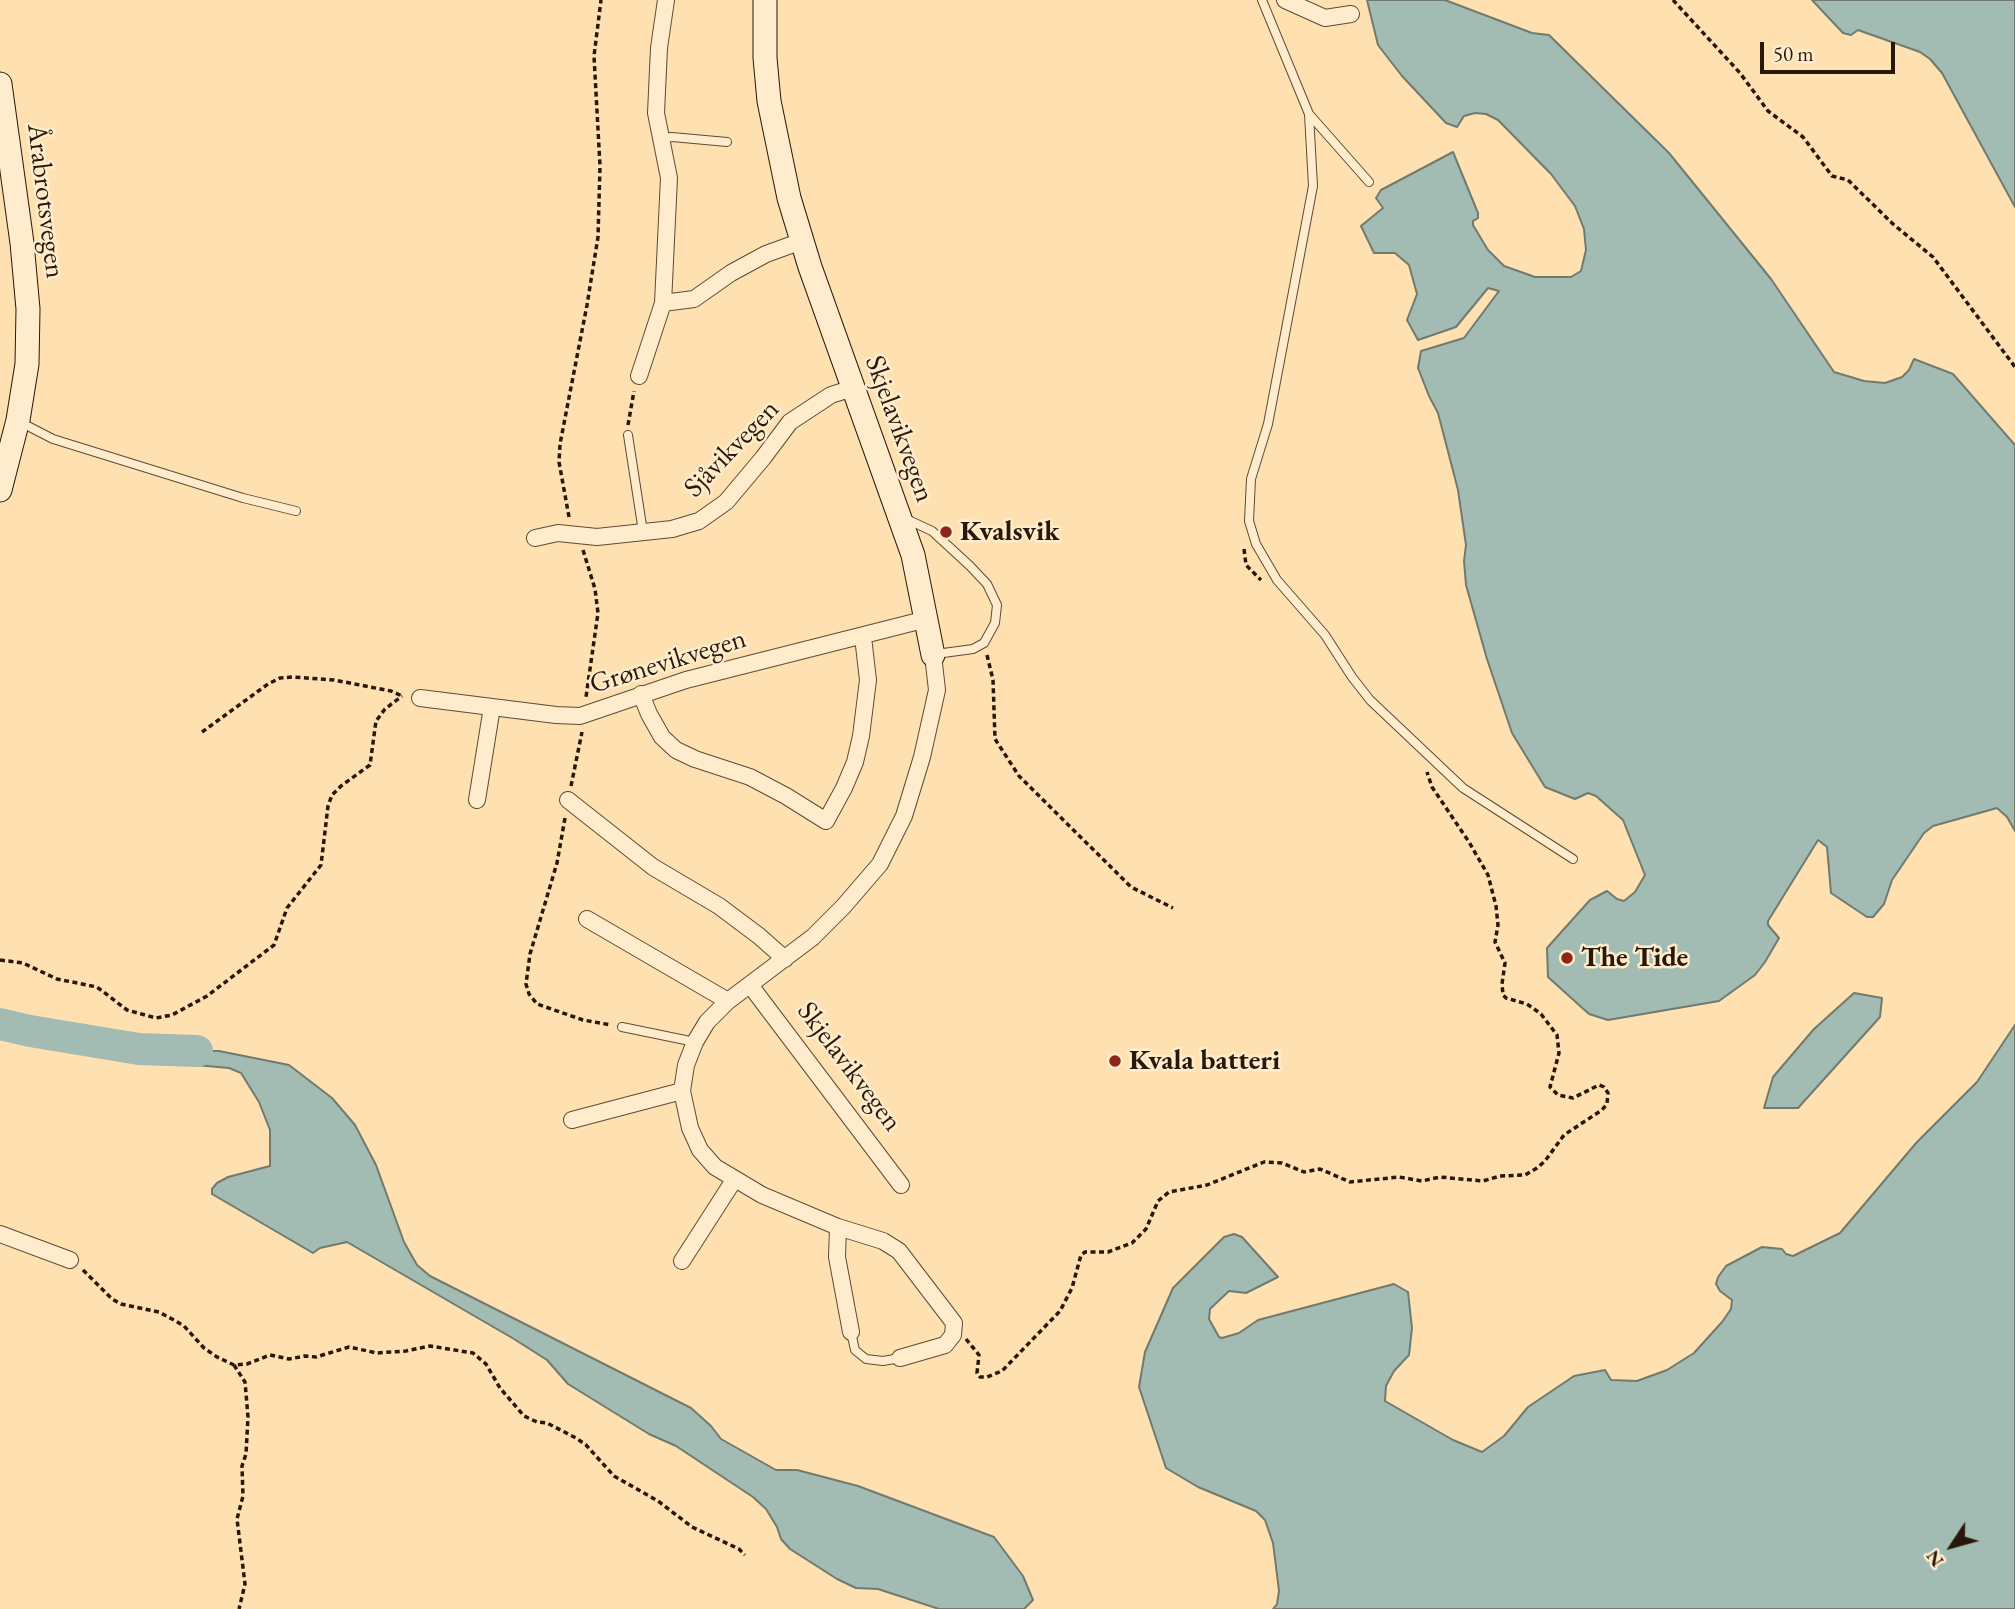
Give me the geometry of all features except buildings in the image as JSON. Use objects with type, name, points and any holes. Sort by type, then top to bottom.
[{"type":"main road","name":"Skjelavikvegen","points":[[765,0],[765,58],[769,101],[786,185],[802,241],[913,555],[928,619],[933,655]]},
{"type":"main road","name":"Årabrotsvegen","points":[[0,85],[22,243],[28,309],[27,364],[18,420],[0,491]]},
{"type":"street","points":[[639,376],[663,303],[669,178],[656,113],[659,48],[666,0]]},
{"type":"street","points":[[1284,0],[1325,18],[1351,14]]},
{"type":"street","points":[[663,303],[694,299],[731,273],[766,254],[802,241]]},
{"type":"street","name":"Sjåvikvegen","points":[[536,538],[558,533],[597,537],[672,529],[699,521],[726,502],[790,422],[831,395],[853,388]]},
{"type":"street","name":"Grønevikvegen","points":[[420,698],[580,716],[686,680],[928,619]]},
{"type":"street","points":[[641,694],[662,737],[676,750],[750,777],[826,821],[855,762],[861,736],[868,680],[863,637]]},
{"type":"street","name":"Skjelavikvegen","points":[[933,655],[937,690],[922,757],[904,817],[880,864],[813,937],[728,1001],[707,1021],[686,1065],[682,1091],[690,1128],[700,1150],[715,1167],[762,1195],[838,1227],[883,1241],[900,1251],[954,1323],[954,1331]]},
{"type":"street","points":[[477,800],[492,707]]},
{"type":"street","points":[[568,800],[653,867],[719,906],[785,959]]},
{"type":"street","points":[[587,919],[728,1001]]},
{"type":"street","name":"Skjelavikvegen","points":[[750,985],[901,1185]]},
{"type":"street","points":[[572,1120],[682,1091]]},
{"type":"street","points":[[682,1261],[734,1180]]},
{"type":"street","points":[[838,1227],[837,1257],[851,1332]]},
{"type":"street","points":[[0,1234],[70,1260]]},
{"type":"street","points":[[900,1358],[945,1345],[954,1331]]},
{"type":"lane","points":[[1262,0],[1309,114],[1369,182]]},
{"type":"lane","points":[[1309,114],[1313,186],[1268,424],[1251,478],[1249,521],[1256,544],[1277,580],[1325,635],[1370,700],[1463,788],[1573,859]]},
{"type":"lane","points":[[662,138],[727,142]]},
{"type":"lane","points":[[18,420],[54,439],[243,498],[296,511]]},
{"type":"lane","points":[[628,435],[643,532]]},
{"type":"lane","points":[[898,516],[932,531],[987,584],[997,605],[995,623],[984,643],[973,649],[933,655]]},
{"type":"lane","points":[[622,1027],[695,1042]]},
{"type":"lane","points":[[851,1332],[855,1350],[866,1359],[883,1361],[900,1358]]},
{"type":"path","points":[[601,0],[594,55],[600,166],[598,237],[559,462],[569,517],[586,557],[598,612],[586,699],[580,716],[582,729],[556,863],[530,954],[526,984],[537,1004],[583,1020],[622,1027]]},
{"type":"path","points":[[1673,0],[1741,73],[1768,111],[1803,137],[1832,177],[1848,180],[1933,257],[2015,367]]},
{"type":"path","points":[[628,435],[630,411],[639,376]]},
{"type":"path","points":[[984,643],[993,680],[995,739],[1019,776],[1131,887],[1173,908]]},
{"type":"path","points":[[202,732],[280,678],[334,680],[391,691],[412,700],[420,698]]},
{"type":"path","points":[[0,960],[23,963],[57,979],[97,987],[127,1010],[156,1018],[172,1015],[207,996],[274,945],[287,908],[321,865],[328,806],[332,795],[370,765],[376,721],[385,709],[402,696]]},
{"type":"path","points":[[954,1331],[971,1343],[979,1355],[977,1373],[980,1377],[1002,1371],[1060,1311],[1072,1288],[1081,1255],[1085,1252],[1108,1252],[1132,1243],[1146,1230],[1158,1201],[1169,1192],[1207,1185],[1259,1163],[1282,1163],[1304,1171],[1320,1169],[1350,1182],[1399,1177],[1422,1181],[1440,1177],[1483,1181],[1500,1176],[1525,1175],[1537,1168],[1564,1135],[1602,1110],[1607,1104],[1608,1093],[1599,1085],[1573,1098],[1567,1098],[1558,1095],[1550,1087],[1559,1054],[1558,1039],[1541,1014],[1527,1004],[1503,995],[1505,963],[1496,942],[1498,925]]},
{"type":"path","points":[[70,1260],[92,1276],[112,1299],[121,1304],[159,1312],[172,1319],[184,1326],[217,1357],[234,1365],[247,1364],[270,1355],[289,1359],[316,1357],[349,1347],[377,1353],[430,1346],[473,1353],[486,1364],[500,1388],[524,1416],[547,1423],[576,1438],[586,1445],[614,1476],[658,1501],[692,1527],[739,1549],[745,1555]]},
{"type":"path","points":[[234,1365],[245,1382],[248,1417],[246,1454],[242,1466],[243,1496],[237,1519],[245,1584],[239,1609]]},
{"type":"water","points":[[1367,0],[1445,0],[1532,33],[1549,35],[1669,153],[1771,279],[1834,372],[1864,381],[1885,383],[1902,377],[1914,359],[1953,374],[2015,445],[2015,831],[2007,817],[1997,808],[1933,826],[1924,833],[1892,880],[1884,904],[1873,917],[1867,917],[1831,893],[1827,847],[1818,840],[1768,921],[1768,925],[1779,938],[1765,962],[1755,975],[1719,1001],[1608,1020],[1589,1014],[1548,977],[1547,948],[1590,900],[1607,891],[1624,901],[1635,892],[1645,875],[1623,820],[1596,796],[1588,793],[1575,799],[1545,787],[1512,733],[1466,585],[1466,545],[1458,490],[1438,413],[1418,368],[1421,351],[1464,338],[1499,291],[1488,288],[1456,327],[1418,340],[1407,320],[1417,294],[1409,265],[1395,253],[1374,253],[1361,226],[1383,208],[1376,198],[1381,190],[1453,152],[1478,213],[1473,225],[1488,250],[1504,266],[1535,277],[1571,277],[1581,271],[1586,250],[1584,229],[1575,206],[1551,174],[1498,120],[1486,114],[1475,113],[1464,116],[1457,127],[1446,123],[1402,76],[1378,45]]},
{"type":"water","points":[[1812,0],[2015,0],[2015,207],[1942,73],[1930,59],[1920,52],[1858,30],[1851,35],[1843,33]]},
{"type":"water","points":[[1854,993],[1882,998],[1880,1017],[1798,1108],[1764,1108],[1773,1077],[1814,1029]]},
{"type":"water","points":[[2015,1025],[2015,1609],[1273,1609],[1277,1604],[1279,1591],[1273,1543],[1265,1520],[1256,1511],[1198,1487],[1166,1468],[1139,1387],[1145,1352],[1173,1288],[1224,1237],[1234,1234],[1242,1237],[1278,1277],[1246,1293],[1229,1291],[1210,1309],[1209,1319],[1219,1337],[1239,1333],[1258,1320],[1394,1284],[1408,1292],[1412,1328],[1409,1355],[1394,1371],[1386,1386],[1385,1401],[1453,1440],[1482,1452],[1504,1436],[1528,1407],[1574,1376],[1605,1370],[1611,1380],[1637,1381],[1667,1370],[1694,1353],[1731,1309],[1732,1300],[1720,1291],[1716,1284],[1726,1266],[1762,1247],[1782,1249],[1793,1256],[1840,1233],[1917,1142],[1977,1082]]},
{"type":"water","points":[[197,1051],[219,1051],[289,1065],[332,1098],[355,1125],[376,1165],[404,1242],[417,1265],[430,1276],[691,1408],[721,1439],[776,1470],[797,1470],[858,1486],[994,1537],[1023,1576],[1033,1600],[1024,1609],[939,1609],[878,1589],[856,1588],[837,1579],[790,1549],[781,1539],[766,1509],[753,1497],[676,1446],[649,1434],[568,1384],[547,1360],[514,1339],[347,1242],[320,1248],[313,1253],[212,1194],[217,1183],[228,1177],[270,1166],[270,1130],[259,1102],[241,1073],[229,1068],[196,1065]]},
{"type":"waterway","points":[[0,1024],[139,1049],[197,1051]]},
{"type":"place","name":"Kvalsvik","points":[[946,532]]},
{"type":"place","name":"The Tide","points":[[1567,958]]},
{"type":"place","name":"Kvala batteri","points":[[1115,1061]]}]
